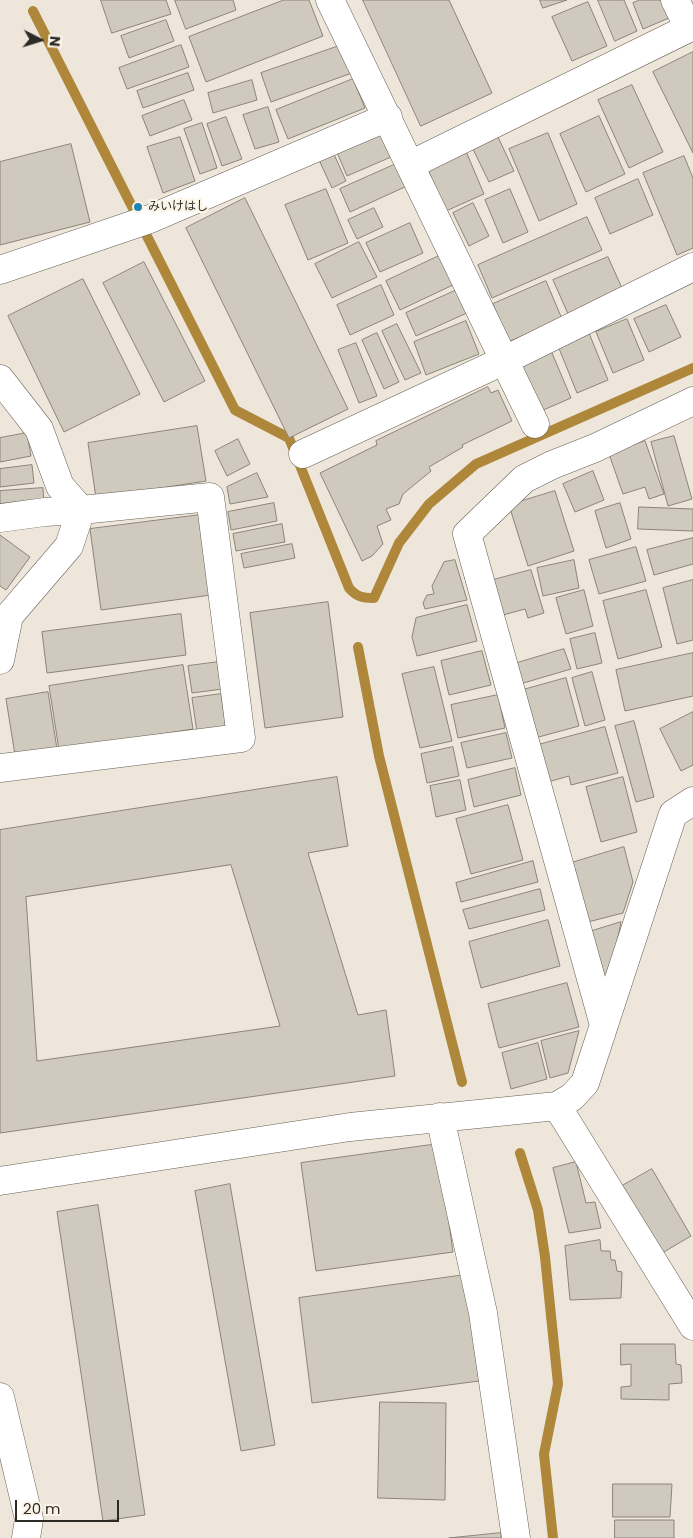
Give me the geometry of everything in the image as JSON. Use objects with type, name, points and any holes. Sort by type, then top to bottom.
[{"type":"street","points":[[330,0],[535,424]]},
{"type":"street","points":[[410,165],[691,27],[675,0]]},
{"type":"street","points":[[0,270],[150,219],[388,117]]},
{"type":"street","points":[[303,454],[504,360],[693,267]]},
{"type":"street","points":[[0,379],[39,429],[60,486],[81,510]]},
{"type":"street","points":[[604,1025],[467,534],[524,479],[552,465],[595,448],[693,401]]},
{"type":"street","points":[[0,518],[44,512],[210,497],[241,738],[0,768]]},
{"type":"street","points":[[0,660],[9,616],[69,546],[81,510]]},
{"type":"street","points":[[0,1181],[341,1128],[440,1116],[557,1106],[572,1097],[585,1082],[674,814],[693,801]]},
{"type":"street","points":[[557,1106],[693,1326]]},
{"type":"street","points":[[440,1116],[483,1313],[516,1538]]},
{"type":"street","points":[[0,1397],[29,1519],[26,1538]]},
{"type":"building","points":[[101,0],[166,0],[171,14],[112,33]]},
{"type":"building","points":[[175,0],[233,0],[236,10],[186,29]]},
{"type":"building","points":[[284,0],[309,0],[323,36],[206,82],[189,37]]},
{"type":"building","points":[[363,0],[449,0],[492,93],[421,126]]},
{"type":"building","points":[[540,0],[567,0],[543,8]]},
{"type":"building","points":[[598,0],[624,0],[637,31],[615,41]]},
{"type":"building","points":[[640,0],[661,0],[669,18],[643,29],[633,3]]},
{"type":"building","points":[[588,2],[607,46],[572,61],[552,17]]},
{"type":"building","points":[[166,20],[174,41],[129,58],[121,36]]},
{"type":"building","points":[[181,45],[189,67],[127,89],[119,68]]},
{"type":"building","points":[[342,45],[352,73],[271,102],[261,73]]},
{"type":"building","points":[[693,52],[693,153],[653,72]]},
{"type":"building","points":[[188,73],[194,90],[143,108],[137,91]]},
{"type":"building","points":[[353,79],[365,108],[288,139],[276,110]]},
{"type":"building","points":[[252,80],[257,100],[213,113],[208,93]]},
{"type":"building","points":[[632,85],[663,152],[629,168],[598,100]]},
{"type":"building","points":[[184,100],[192,120],[150,136],[142,116]]},
{"type":"building","points":[[268,107],[279,142],[255,149],[243,115]]},
{"type":"building","points":[[599,116],[625,174],[586,192],[560,134]]},
{"type":"building","points":[[226,117],[242,159],[222,166],[207,124]]},
{"type":"building","points":[[202,123],[217,168],[200,174],[184,129]]},
{"type":"building","points":[[380,131],[391,157],[347,176],[336,150]]},
{"type":"building","points":[[548,133],[577,204],[539,221],[509,149]]},
{"type":"building","points":[[497,135],[514,171],[489,182],[472,147]]},
{"type":"building","points":[[180,137],[195,181],[163,193],[147,147]]},
{"type":"building","points":[[71,144],[90,222],[0,245],[0,162]]},
{"type":"building","points":[[465,149],[484,194],[446,211],[426,166]]},
{"type":"building","points":[[333,152],[346,181],[332,188],[318,158]]},
{"type":"building","points":[[684,156],[693,178],[693,248],[677,255],[643,173]]},
{"type":"building","points":[[396,164],[407,186],[350,212],[340,189]]},
{"type":"building","points":[[638,179],[653,215],[610,234],[595,198]]},
{"type":"building","points":[[326,189],[348,243],[308,260],[285,205]]},
{"type":"building","points":[[510,189],[528,232],[503,243],[485,200]]},
{"type":"building","points":[[245,198],[348,409],[289,438],[186,228]]},
{"type":"building","points":[[473,203],[489,236],[469,246],[453,213]]},
{"type":"building","points":[[374,208],[383,227],[357,239],[348,220]]},
{"type":"building","points":[[587,217],[602,250],[492,298],[478,265]]},
{"type":"building","points":[[410,223],[423,253],[380,272],[366,243]]},
{"type":"building","points":[[359,242],[377,277],[332,298],[315,264]]},
{"type":"building","points":[[441,255],[455,284],[400,310],[386,281]]},
{"type":"building","points":[[608,257],[622,288],[569,316],[553,280]]},
{"type":"building","points":[[144,262],[205,381],[164,402],[103,283]]},
{"type":"building","points":[[83,279],[140,394],[64,432],[8,316]]},
{"type":"building","points":[[546,281],[562,319],[508,342],[493,304]]},
{"type":"building","points":[[381,285],[394,315],[350,335],[337,305]]},
{"type":"building","points":[[459,289],[469,312],[416,336],[406,313]]},
{"type":"building","points":[[666,305],[681,337],[649,352],[634,319]]},
{"type":"building","points":[[627,319],[644,360],[613,373],[596,332]]},
{"type":"building","points":[[466,321],[479,354],[426,375],[414,342]]},
{"type":"building","points":[[397,324],[421,373],[405,380],[382,331]]},
{"type":"building","points":[[377,333],[399,382],[384,389],[362,340]]},
{"type":"building","points":[[589,333],[608,380],[577,393],[558,346]]},
{"type":"building","points":[[356,343],[377,396],[359,403],[338,350]]},
{"type":"building","points":[[552,353],[571,398],[541,411],[521,366]]},
{"type":"building","points":[[488,387],[491,393],[498,390],[512,421],[462,445],[463,447],[429,467],[431,471],[403,494],[399,504],[386,509],[391,520],[377,526],[383,544],[372,556],[362,561],[320,473],[377,445],[376,441]]},
{"type":"building","points":[[197,426],[206,481],[96,498],[88,443]]},
{"type":"building","points":[[27,433],[31,456],[0,462],[0,438]]},
{"type":"building","points":[[674,436],[692,499],[668,506],[651,442]]},
{"type":"building","points":[[238,439],[250,464],[227,476],[215,451]]},
{"type":"building","points":[[645,441],[664,494],[649,499],[645,487],[623,494],[609,454]]},
{"type":"building","points":[[32,465],[34,483],[0,487],[0,469]]},
{"type":"building","points":[[593,471],[604,500],[575,512],[563,484]]},
{"type":"building","points":[[257,473],[268,497],[230,504],[227,487]]},
{"type":"building","points":[[43,488],[44,504],[0,508],[0,491]]},
{"type":"building","points":[[555,491],[574,551],[528,566],[509,505]]},
{"type":"building","points":[[274,503],[277,521],[231,530],[228,512]]},
{"type":"building","points":[[620,503],[631,539],[606,548],[595,511]]},
{"type":"building","points":[[639,507],[693,509],[693,531],[638,529]]},
{"type":"building","points":[[200,515],[211,595],[101,610],[90,529]]},
{"type":"building","points":[[282,524],[285,542],[236,551],[233,534]]},
{"type":"building","points":[[0,535],[30,557],[6,590],[0,586]]},
{"type":"building","points":[[693,538],[693,564],[654,575],[647,550]]},
{"type":"building","points":[[292,544],[295,558],[244,568],[241,554]]},
{"type":"building","points":[[636,547],[646,581],[599,594],[589,560]]},
{"type":"building","points":[[455,560],[467,600],[425,609],[423,603],[427,595],[434,594],[432,586],[444,562]]},
{"type":"building","points":[[574,560],[579,588],[543,596],[537,568]]},
{"type":"building","points":[[531,570],[544,613],[528,618],[525,609],[503,615],[493,580]]},
{"type":"building","points":[[693,580],[693,640],[677,644],[663,588]]},
{"type":"building","points":[[584,590],[593,626],[566,634],[556,598]]},
{"type":"building","points":[[646,590],[662,647],[618,659],[603,601]]},
{"type":"building","points":[[328,602],[343,717],[265,728],[250,613]]},
{"type":"building","points":[[467,605],[477,641],[417,656],[412,637],[416,618]]},
{"type":"building","points":[[181,614],[186,655],[47,673],[42,632]]},
{"type":"building","points":[[595,633],[602,663],[577,669],[570,639]]},
{"type":"building","points":[[564,649],[571,669],[520,684],[514,664]]},
{"type":"building","points":[[482,651],[491,685],[449,695],[441,661]]},
{"type":"building","points":[[693,653],[693,696],[625,711],[616,670]]},
{"type":"building","points":[[219,662],[223,689],[192,693],[188,666]]},
{"type":"building","points":[[183,665],[193,729],[59,750],[49,686]]},
{"type":"building","points":[[434,667],[452,741],[420,748],[402,674]]},
{"type":"building","points":[[592,672],[605,720],[585,726],[572,678]]},
{"type":"building","points":[[566,678],[579,726],[535,738],[523,690]]},
{"type":"building","points":[[48,692],[57,749],[15,755],[6,699]]},
{"type":"building","points":[[221,694],[226,727],[197,732],[192,698]]},
{"type":"building","points":[[498,695],[505,728],[458,738],[451,705]]},
{"type":"building","points":[[693,712],[693,765],[681,771],[660,729]]},
{"type":"building","points":[[634,721],[654,797],[636,802],[615,726]]},
{"type":"building","points":[[605,727],[618,773],[571,785],[569,776],[548,782],[538,745]]},
{"type":"building","points":[[506,733],[512,758],[467,768],[461,743]]},
{"type":"building","points":[[453,747],[459,776],[427,783],[421,754]]},
{"type":"building","points":[[515,768],[521,795],[474,807],[468,780]]},
{"type":"building","points":[[337,777],[348,846],[308,853],[358,1015],[386,1010],[395,1076],[0,1133],[0,830]],"holes":[[[231,865],[280,1026],[37,1061],[26,897]]]},
{"type":"building","points":[[623,777],[637,832],[601,842],[586,787]]},
{"type":"building","points":[[460,780],[466,810],[436,817],[430,786]]},
{"type":"building","points":[[508,805],[523,860],[471,874],[456,819]]},
{"type":"building","points":[[624,847],[633,882],[623,913],[584,923],[568,864]]},
{"type":"building","points":[[533,861],[538,882],[461,902],[456,883]]},
{"type":"building","points":[[540,889],[545,910],[469,929],[463,910]]},
{"type":"building","points":[[548,920],[560,966],[481,988],[469,942]]},
{"type":"building","points":[[621,922],[611,972],[600,982],[589,932]]},
{"type":"building","points":[[567,983],[579,1027],[499,1048],[488,1004]]},
{"type":"building","points":[[579,1031],[568,1073],[550,1078],[541,1041]]},
{"type":"building","points":[[538,1043],[547,1079],[511,1089],[502,1053]]},
{"type":"building","points":[[438,1144],[453,1252],[316,1271],[301,1163]]},
{"type":"building","points":[[576,1162],[586,1203],[595,1202],[601,1228],[569,1233],[553,1168]]},
{"type":"building","points":[[652,1169],[691,1236],[662,1253],[622,1186]]},
{"type":"building","points":[[230,1184],[275,1445],[241,1451],[195,1191]]},
{"type":"building","points":[[98,1205],[145,1515],[103,1521],[57,1212]]},
{"type":"building","points":[[600,1240],[601,1251],[610,1251],[611,1260],[615,1260],[617,1271],[622,1272],[621,1298],[570,1300],[565,1246]]},
{"type":"building","points":[[465,1275],[479,1381],[312,1403],[299,1298]]},
{"type":"building","points":[[621,1344],[675,1344],[676,1364],[681,1365],[682,1383],[669,1384],[669,1400],[621,1399],[621,1387],[631,1386],[631,1364],[621,1365]]},
{"type":"building","points":[[380,1402],[446,1403],[445,1500],[378,1498]]},
{"type":"building","points":[[613,1484],[672,1484],[670,1517],[613,1517]]},
{"type":"building","points":[[615,1520],[674,1520],[674,1538],[615,1538]]},
{"type":"building","points":[[501,1533],[501,1538],[449,1538]]},
{"type":"waterway","points":[[33,11],[235,410],[289,438],[349,588],[357,595],[374,598],[399,543],[429,504],[476,464],[693,368]]},
{"type":"waterway","points":[[358,647],[379,756],[462,1082]]},
{"type":"waterway","points":[[520,1153],[538,1210],[545,1257],[558,1384],[544,1454],[553,1538]]},
{"type":"place","name":"みいけはし","points":[[138,207]]}]
